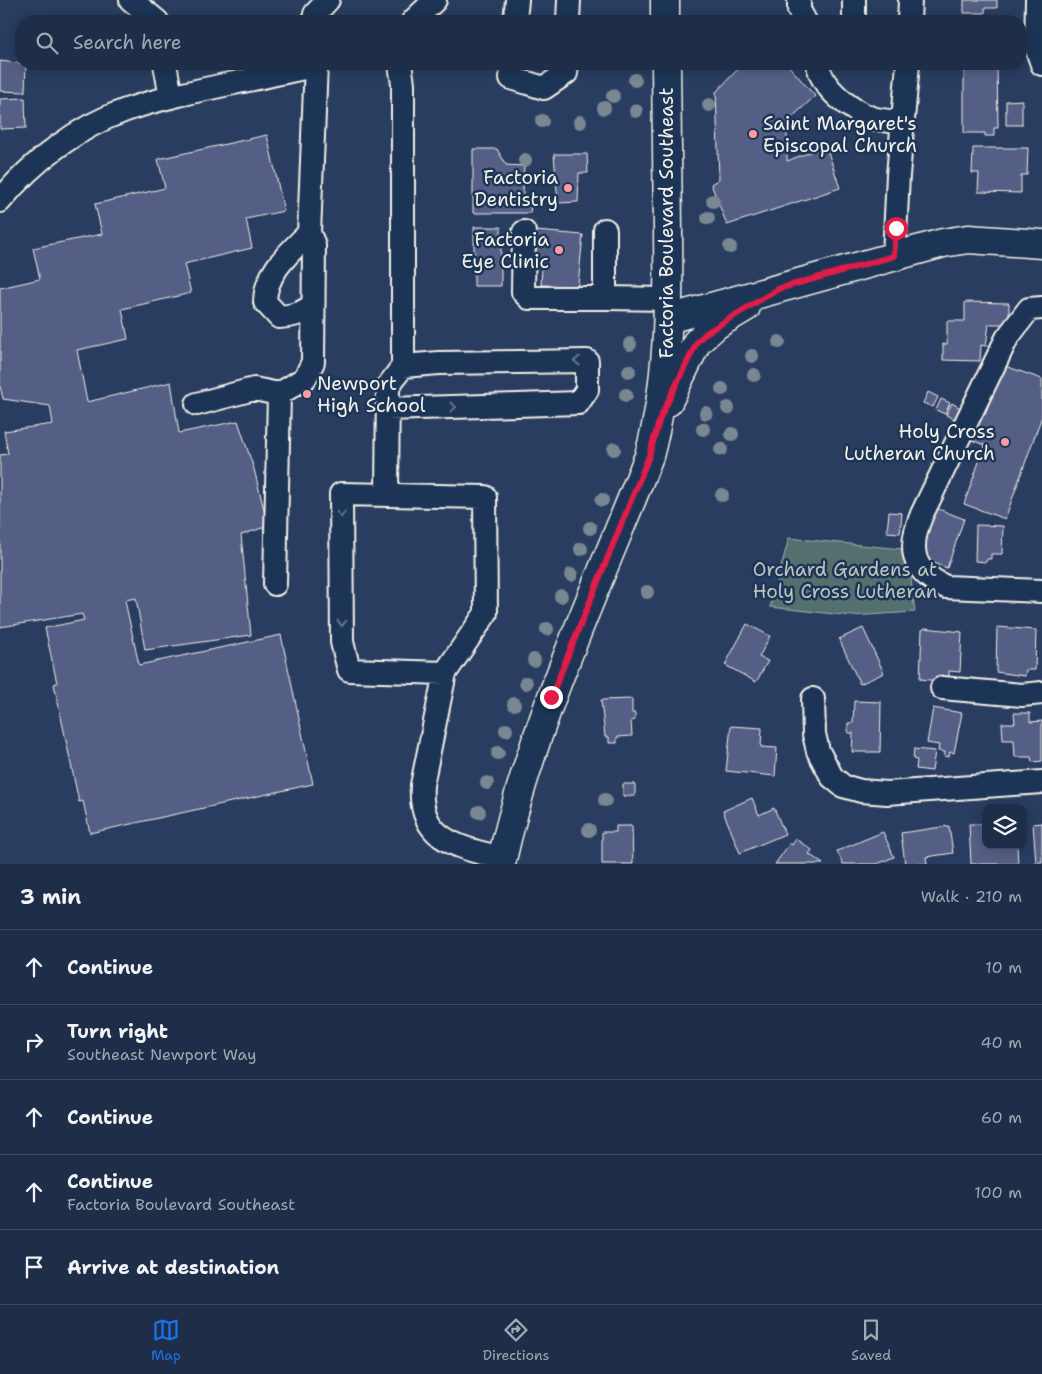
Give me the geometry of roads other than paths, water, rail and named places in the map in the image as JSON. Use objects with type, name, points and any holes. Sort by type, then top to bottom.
[{"type":"main road","points":[[665,0],[665,15]]},
{"type":"main road","name":"Factoria Boulevard Southeast","points":[[501,861],[525,768],[551,697],[649,456],[660,418],[669,309],[666,70]]},
{"type":"main road","points":[[669,309],[778,289],[942,243],[968,240],[1042,244]]},
{"type":"main road","points":[[660,418],[697,342],[706,333],[778,289]]},
{"type":"street","points":[[130,0],[150,15]]},
{"type":"street","points":[[419,15],[435,0]]},
{"type":"street","points":[[516,15],[517,0]]},
{"type":"street","points":[[568,0],[568,15]]},
{"type":"street","points":[[799,0],[799,10],[802,15]]},
{"type":"street","points":[[854,0],[854,15]]},
{"type":"street","points":[[910,0],[910,15]]},
{"type":"street","points":[[1037,0],[1036,47],[1042,64]]},
{"type":"street","points":[[166,70],[171,97]]},
{"type":"street","points":[[0,201],[14,184],[40,161],[90,126],[125,110],[171,97],[290,70]]},
{"type":"street","points":[[197,404],[254,389],[280,394],[305,378],[313,362],[314,245],[309,233],[317,70]]},
{"type":"street","points":[[387,494],[388,386],[403,366],[403,84],[401,70]]},
{"type":"street","points":[[512,70],[511,78],[544,88],[566,73],[566,70]]},
{"type":"street","points":[[819,70],[832,90],[854,110],[874,118],[903,122]]},
{"type":"street","points":[[894,256],[907,70]]},
{"type":"street","points":[[605,230],[605,298]]},
{"type":"street","points":[[524,232],[523,292],[529,298],[605,298],[669,309]]},
{"type":"street","points":[[309,233],[280,262],[269,280],[264,302],[279,317],[294,316],[313,305]]},
{"type":"street","points":[[1042,308],[1028,309],[1007,338],[922,514],[914,535],[913,548],[917,561],[924,573],[946,587],[1042,591]]},
{"type":"street","points":[[387,409],[578,404],[587,390],[587,361],[439,363],[403,366]]},
{"type":"street","points":[[275,584],[280,394]]},
{"type":"street","points":[[445,674],[349,670],[342,642],[341,494],[485,497],[486,612],[445,674],[422,784],[420,803],[425,818],[442,839],[501,861]]},
{"type":"street","points":[[942,688],[1022,695],[1042,692]]},
{"type":"street","points":[[813,699],[814,734],[818,751],[832,777],[843,786],[861,791],[887,792],[1042,782]]},
{"type":"place","name":"Saint Margaret's Episcopal Church","points":[[753,134]]},
{"type":"place","name":"Factoria Dentistry","points":[[568,188]]},
{"type":"place","name":"Factoria Eye Clinic","points":[[559,250]]},
{"type":"place","name":"Newport High School","points":[[307,394]]},
{"type":"place","name":"Holy Cross Lutheran Church","points":[[1005,442]]},
{"type":"park label","name":"Orchard Gardens at Holy Cross Lutheran","points":[[845,580]]}]
